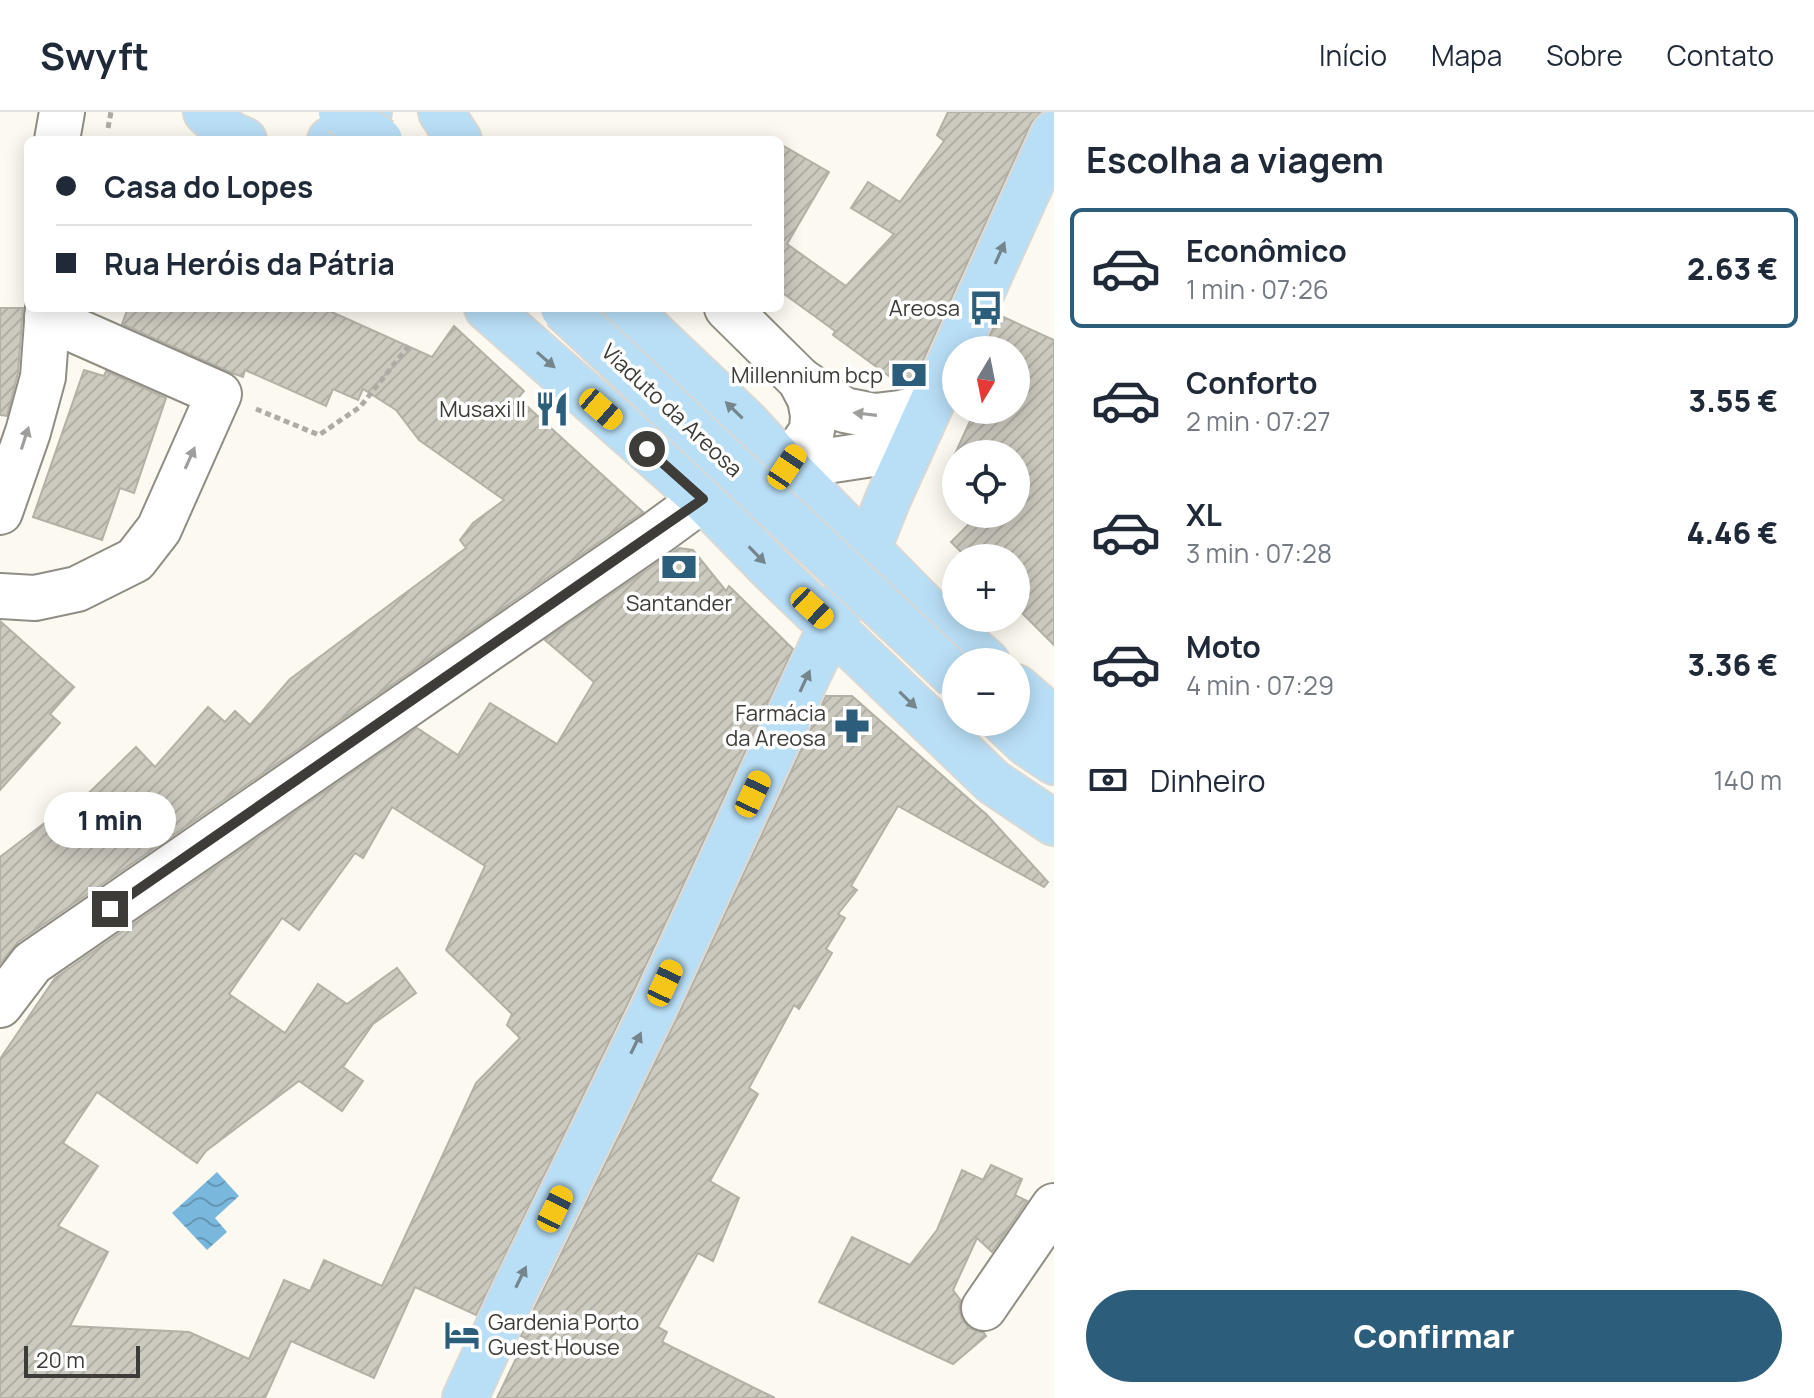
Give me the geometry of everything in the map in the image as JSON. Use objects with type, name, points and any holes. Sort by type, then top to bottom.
[{"type":"main road","points":[[341,112],[374,136]]},
{"type":"main road","points":[[339,136],[348,132],[369,112]]},
{"type":"main road","points":[[441,112],[456,136]]},
{"type":"main road","points":[[203,113],[235,136]]},
{"type":"main road","points":[[465,1398],[653,1010],[868,549],[1054,133]]},
{"type":"main road","points":[[492,312],[703,499],[773,571],[993,782],[1054,823]]},
{"type":"main road","name":"Viaduto da Areosa","points":[[567,312],[942,664]]},
{"type":"main road","points":[[630,312],[747,423],[929,611],[971,648]]},
{"type":"main road","points":[[875,668],[873,644],[885,621],[904,611],[929,611]]},
{"type":"main road","points":[[1034,708],[1026,743],[1054,762]]},
{"type":"street","points":[[58,136],[62,112]]},
{"type":"street","points":[[731,312],[800,380],[844,410],[875,416],[916,409],[928,411]]},
{"type":"street","points":[[0,512],[43,377],[48,313],[219,394],[159,529],[135,560],[77,589],[35,598],[0,596]]},
{"type":"street","points":[[787,467],[812,431],[810,399],[800,380]]},
{"type":"street","points":[[0,1005],[32,963],[703,499],[787,467],[879,453],[928,411]]},
{"type":"street","points":[[984,1308],[1054,1206]]},
{"type":"path","points":[[108,128],[111,112]]},
{"type":"path","points":[[219,394],[319,435],[360,407],[411,343]]},
{"type":"water","points":[[217,1172],[239,1196],[215,1218],[227,1232],[207,1250],[172,1213]]},
{"type":"building","points":[[948,112],[1041,112],[1031,123],[915,378],[901,385],[784,294],[784,146],[829,172],[787,244],[846,286],[894,234],[851,208],[868,182],[900,202],[944,141],[937,135]]},
{"type":"building","points":[[0,308],[23,308],[18,373],[7,416],[0,415]]},
{"type":"building","points":[[126,312],[332,312],[432,357],[454,326],[524,391],[518,398],[643,512],[18,942],[0,964],[0,857],[51,818],[60,821],[136,747],[155,767],[208,707],[225,722],[235,711],[250,725],[290,679],[466,548],[460,540],[473,523],[504,500],[419,440],[396,410],[363,389],[358,400],[333,389],[326,406],[245,370],[243,377],[232,373],[122,324]]},
{"type":"building","points":[[999,315],[1054,340],[1054,645],[1030,621],[1030,544],[951,542],[965,528],[1030,528],[1030,440],[961,440],[969,424],[1030,424],[1030,336],[989,336]]},
{"type":"building","points":[[84,370],[104,376],[106,371],[166,398],[134,493],[120,488],[102,540],[33,517]]},
{"type":"building","points":[[679,548],[693,550],[726,591],[729,586],[793,649],[630,999],[476,1315],[415,1287],[374,1378],[291,1341],[265,1398],[0,1398],[0,1059],[55,978],[417,728],[458,755],[490,703],[557,744],[594,682],[545,640]],"holes":[[[392,807],[485,866],[446,950],[512,1014],[507,1025],[520,1038],[476,1083],[382,1286],[324,1260],[310,1291],[284,1280],[249,1359],[189,1332],[70,1326],[108,1252],[58,1226],[98,1166],[63,1143],[97,1092],[197,1163],[206,1151],[299,1081],[342,1111],[363,1081],[343,1067],[373,1024],[416,993],[397,968],[347,1004],[318,984],[285,1033],[229,994],[282,918],[299,930],[355,853],[363,858]]]},
{"type":"building","points":[[0,621],[74,687],[50,714],[60,723],[0,790]]},
{"type":"building","points":[[826,696],[852,696],[987,815],[1048,882],[1044,887],[898,806],[851,886],[857,890],[838,914],[845,918],[826,949],[832,953],[799,1009],[794,1005],[749,1088],[758,1094],[710,1181],[739,1198],[713,1261],[698,1253],[658,1327],[667,1332],[662,1342],[775,1398],[497,1398],[526,1338],[521,1336],[676,1020]]},
{"type":"building","points":[[991,1165],[1022,1179],[1015,1195],[1027,1201],[992,1252],[977,1238],[953,1290],[961,1301],[962,1319],[969,1328],[986,1336],[953,1364],[819,1302],[852,1237],[910,1265],[937,1230],[962,1170],[983,1180]]},
{"type":"place","name":"Areosa","points":[[986,308]]},
{"type":"place","name":"Millennium bcp","points":[[909,375]]},
{"type":"place","name":"Musaxi II","points":[[552,409]]},
{"type":"place","name":"Santander","points":[[679,567]]},
{"type":"place","name":"Farmácia da Areosa","points":[[852,726]]},
{"type":"place","name":"Gardenia Porto Guest House","points":[[462,1335]]},
{"type":"route","points":[[110,909],[703,499],[647,449]]}]
